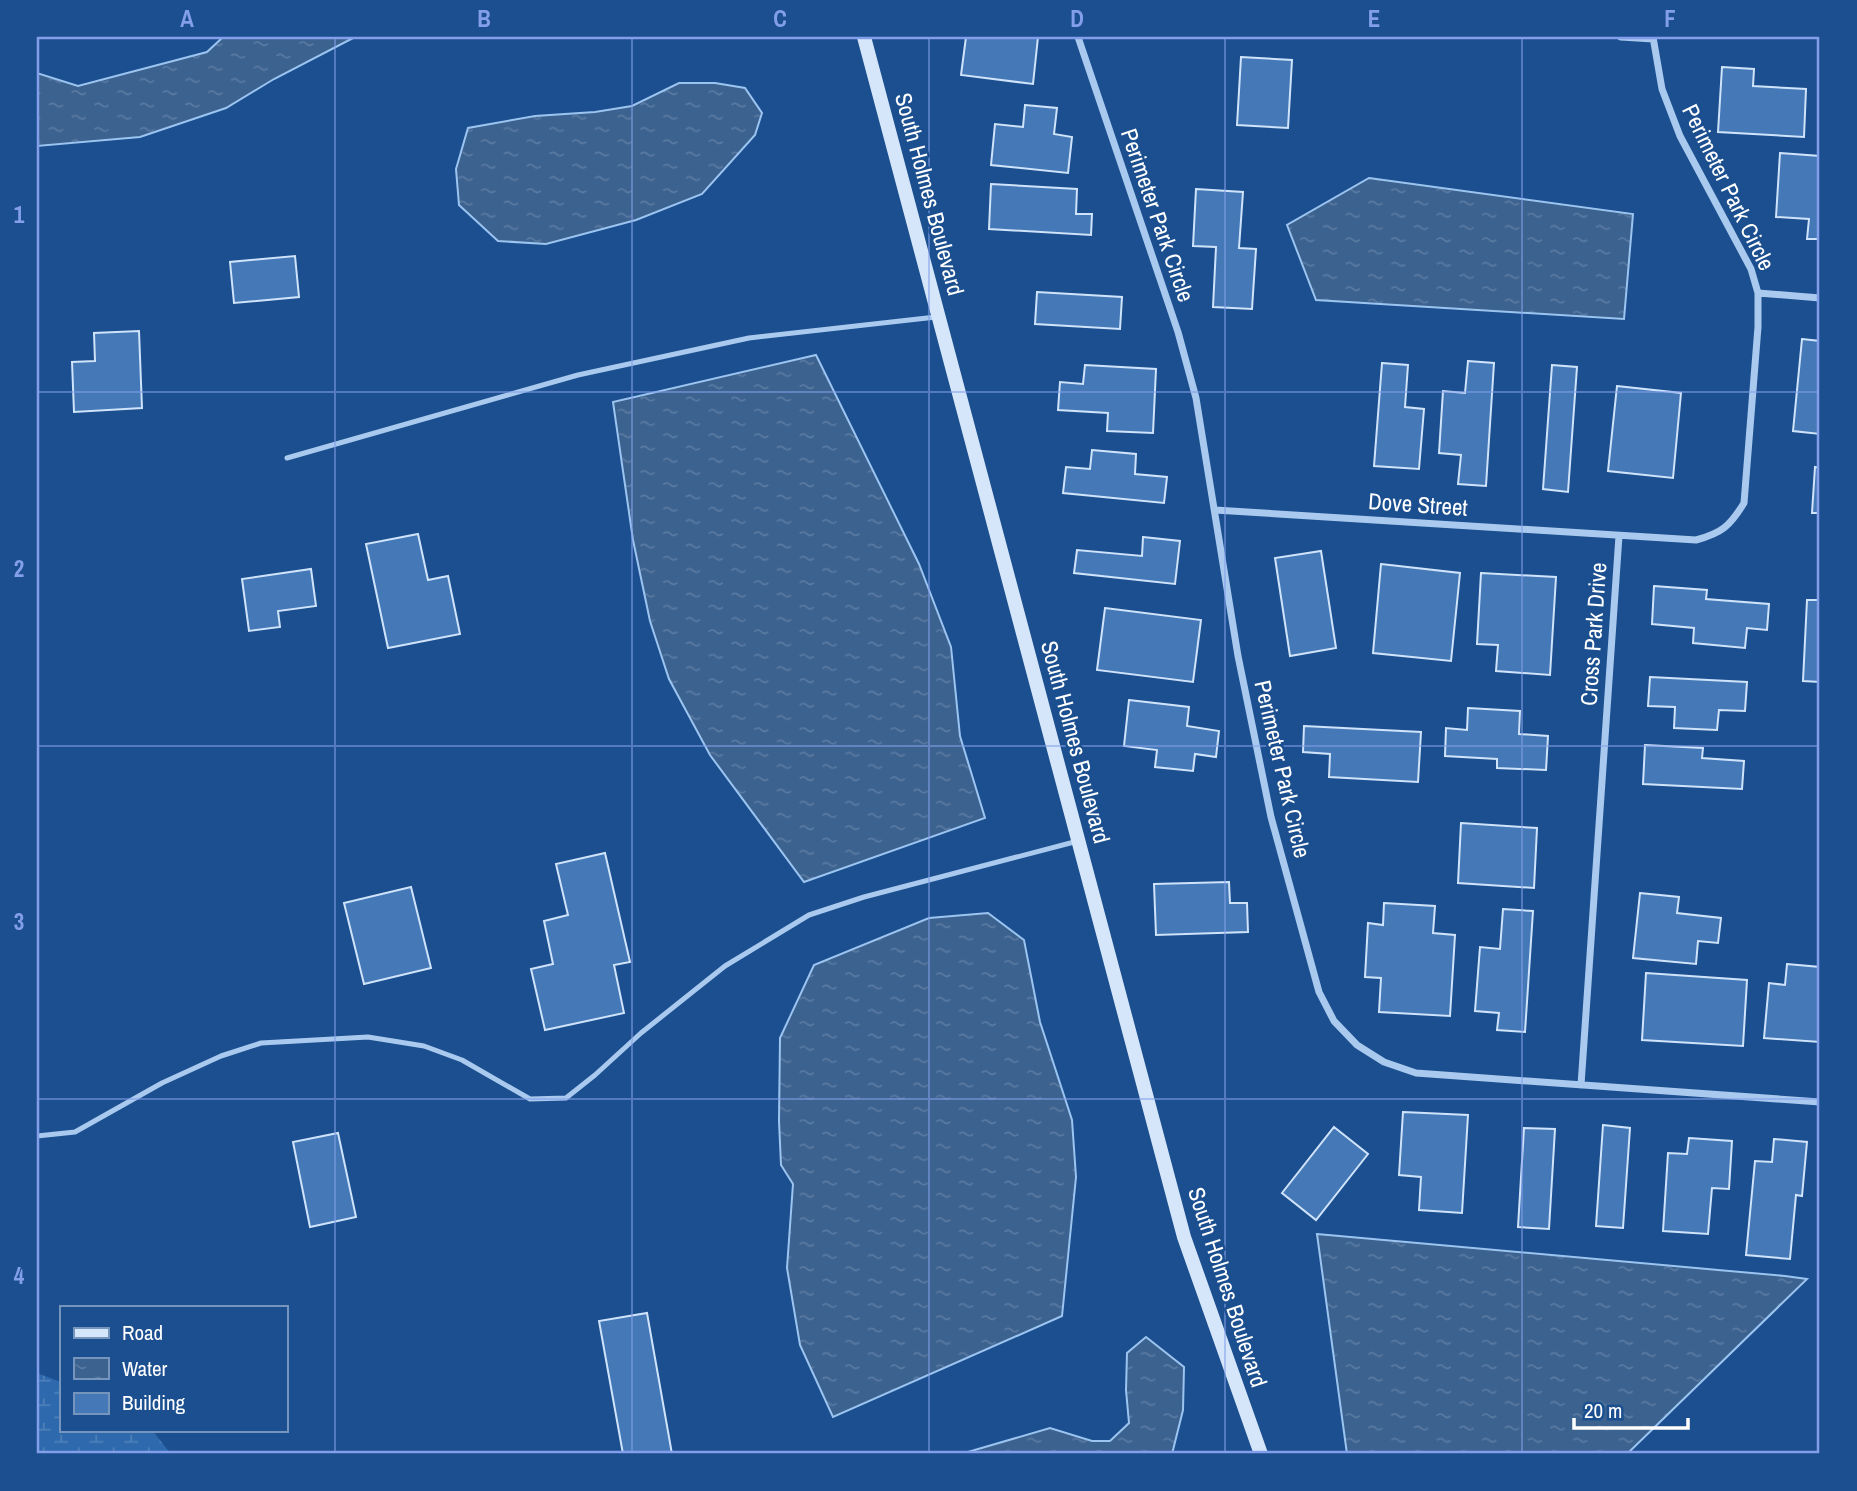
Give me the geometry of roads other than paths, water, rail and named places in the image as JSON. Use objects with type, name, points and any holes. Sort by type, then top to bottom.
[{"type":"main road","name":"South Holmes Boulevard","points":[[864,37],[1184,1237],[1261,1454]]},
{"type":"street","name":"Perimeter Park Circle","points":[[1078,37],[1178,332],[1196,398],[1238,656],[1271,817],[1319,992],[1334,1021],[1357,1045],[1384,1062],[1416,1073],[1820,1102]]},
{"type":"street","points":[[1621,37],[1653,38]]},
{"type":"street","name":"Perimeter Park Circle","points":[[1653,38],[1662,89],[1679,136],[1751,269],[1758,293],[1820,298]]},
{"type":"street","name":"Cross Park Drive","points":[[1581,1085],[1619,536],[1696,540],[1716,535],[1733,522],[1744,503],[1758,327],[1758,293]]},
{"type":"street","name":"Dove Street","points":[[1215,510],[1619,536]]},
{"type":"lane","points":[[287,458],[578,375],[749,338],[939,317]]},
{"type":"lane","points":[[37,1136],[75,1132],[162,1083],[221,1056],[261,1042],[368,1037],[424,1046],[462,1060],[530,1099],[566,1098],[641,1033],[725,966],[809,915],[864,897],[1079,841]]},
{"type":"water","points":[[223,37],[355,37],[274,79],[226,108],[140,137],[37,146],[37,73],[78,86],[207,52]]},
{"type":"water","points":[[679,83],[715,83],[745,88],[762,113],[755,135],[702,194],[636,220],[546,244],[498,241],[459,205],[456,169],[468,128],[535,116],[595,112],[632,106]]},
{"type":"water","points":[[1369,178],[1633,214],[1624,319],[1316,300],[1287,225]]},
{"type":"water","points":[[816,355],[919,564],[951,647],[960,736],[985,818],[804,882],[710,755],[669,679],[650,621],[633,540],[613,402]]},
{"type":"water","points":[[988,913],[1024,940],[1040,1022],[1072,1120],[1076,1177],[1062,1316],[833,1417],[800,1345],[787,1268],[793,1184],[781,1165],[780,1038],[814,965],[929,918]]},
{"type":"water","points":[[1317,1234],[1807,1279],[1627,1454],[1347,1454]]},
{"type":"water","points":[[1146,1337],[1184,1367],[1183,1410],[1172,1454],[961,1454],[1050,1428],[1092,1441],[1110,1441],[1129,1423],[1127,1353]]}]
